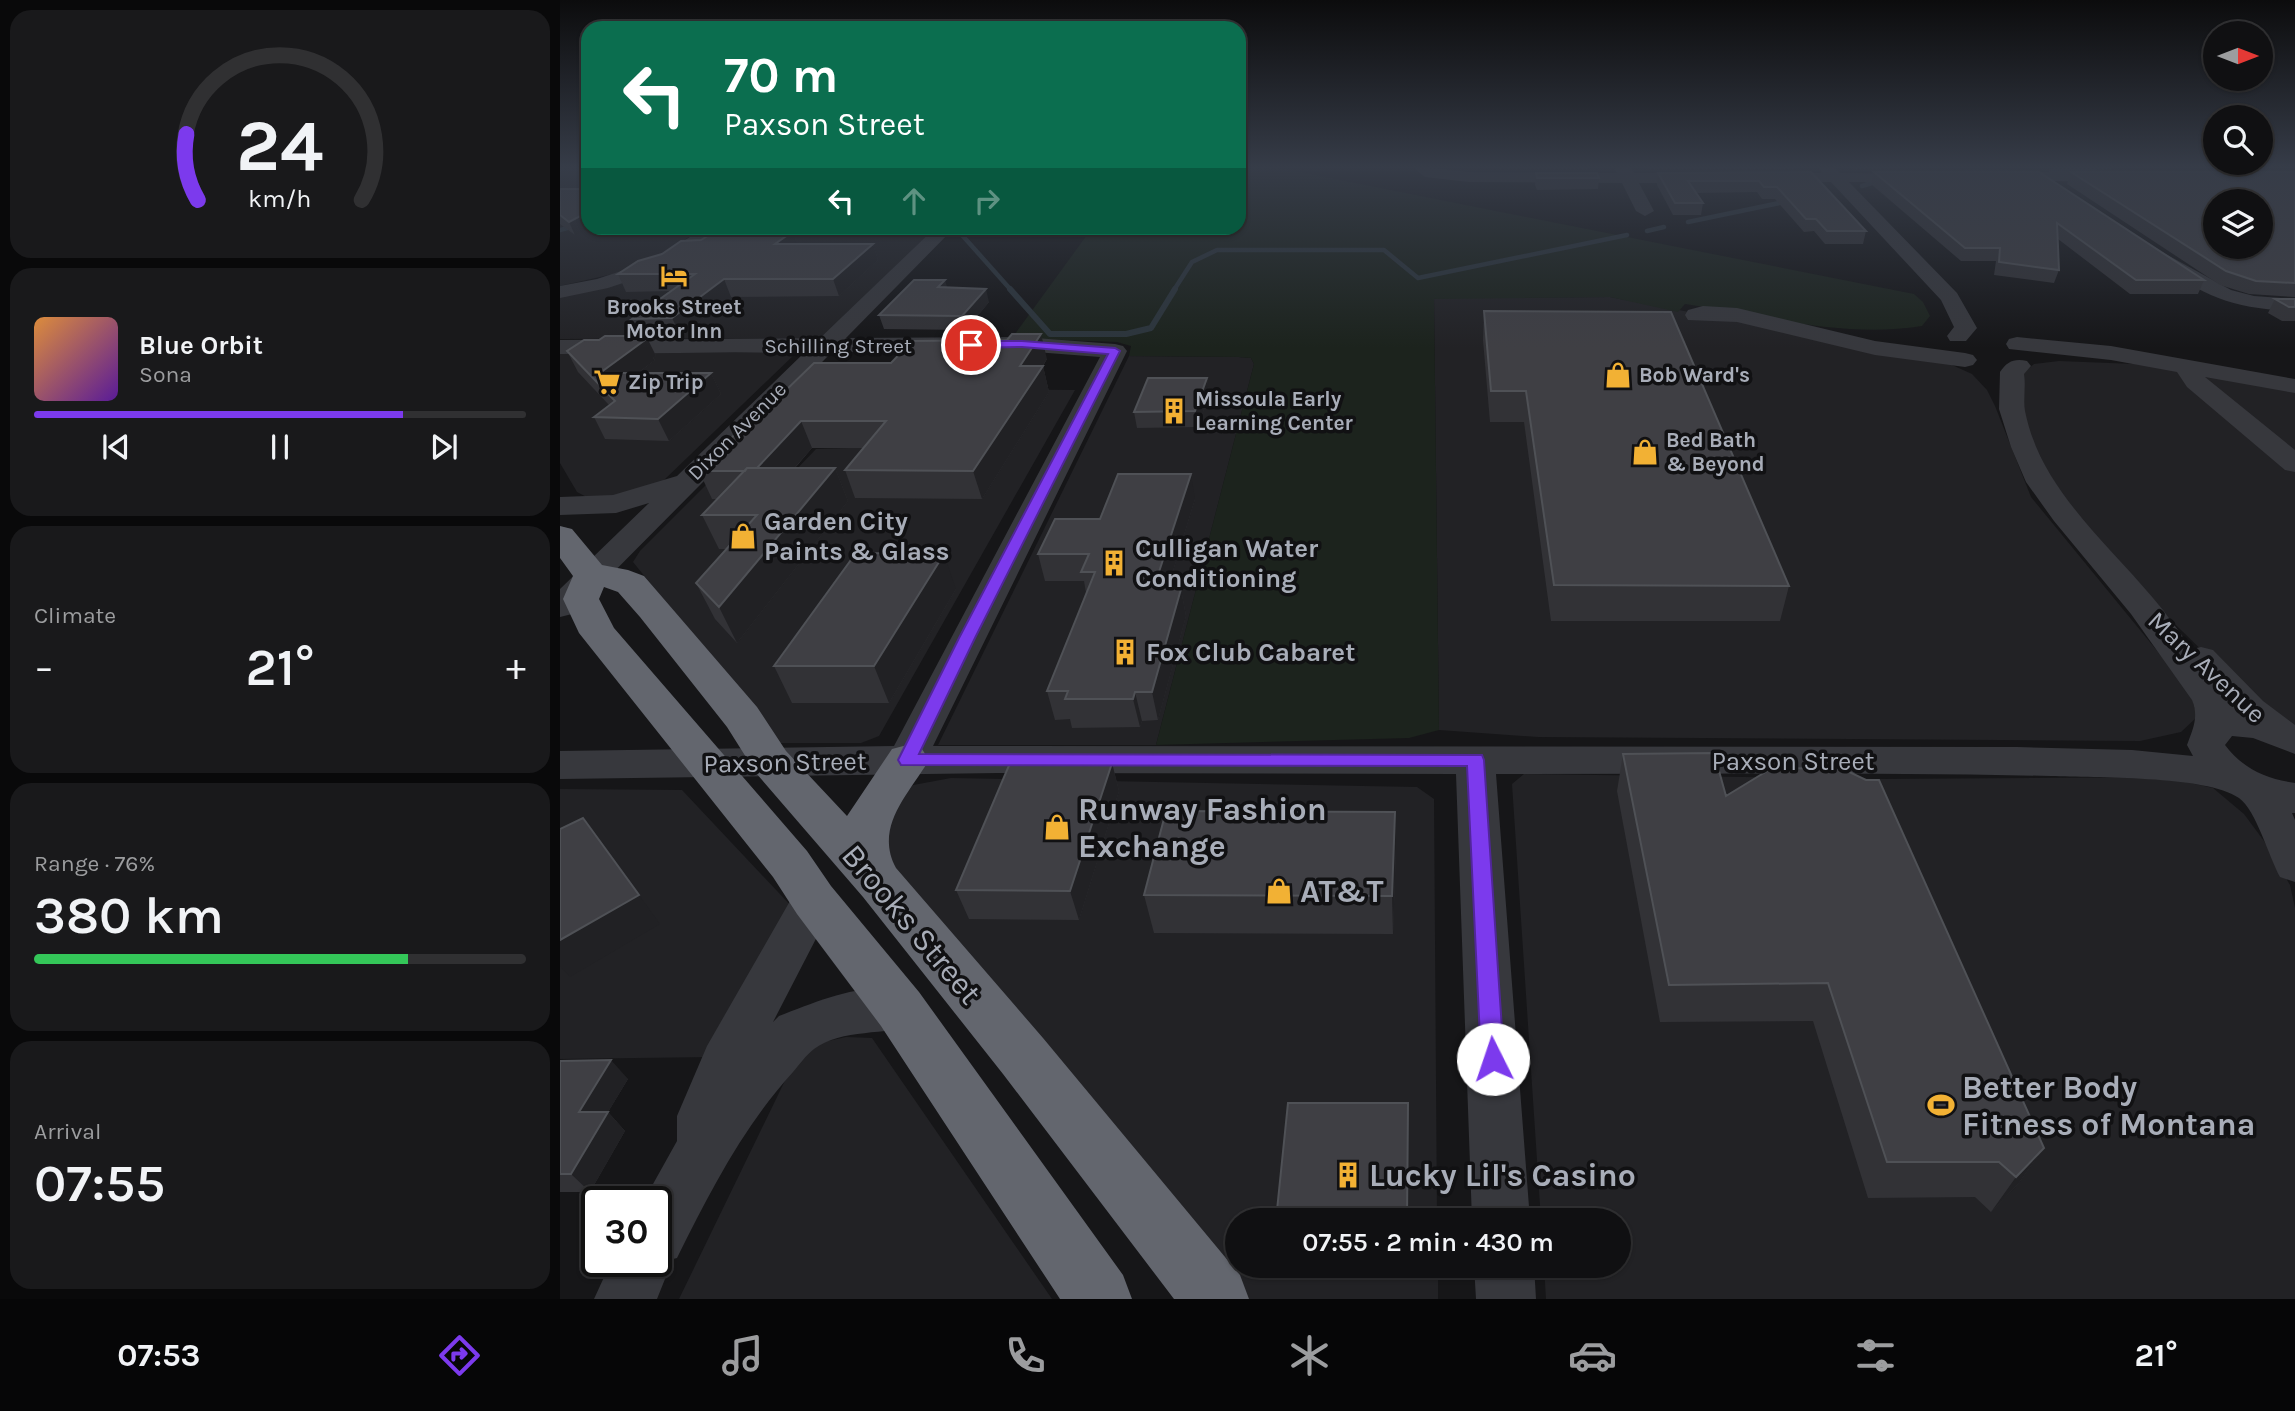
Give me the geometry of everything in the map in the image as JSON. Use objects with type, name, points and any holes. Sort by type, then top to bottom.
[{"type":"highway","points":[[560,536],[591,575]]},
{"type":"highway","name":"Brooks Street","points":[[1100,1299],[900,1009],[814,900],[790,864],[598,633],[581,599],[591,575],[616,577],[631,584],[743,717],[771,762],[880,883],[1032,1067],[1216,1299]]},
{"type":"highway","points":[[880,883],[864,852],[870,815],[907,760]]},
{"type":"street","points":[[1883,227],[1950,297],[2010,346]]},
{"type":"street","points":[[560,292],[601,284],[660,264],[705,235]]},
{"type":"street","name":"Dixon Avenue","points":[[560,607],[822,346],[938,235]]},
{"type":"street","points":[[2146,247],[2212,291],[2247,303],[2295,305]]},
{"type":"street","points":[[1950,297],[1966,328],[1953,340]]},
{"type":"street","points":[[1696,315],[1703,312],[1737,315],[1977,369],[1997,367],[2010,346]]},
{"type":"street","points":[[1842,339],[1914,346],[1980,335],[2010,346],[2073,356],[2185,366],[2295,386]]},
{"type":"street","name":"Mary Avenue","points":[[1953,340],[1950,352],[1977,369],[2013,413],[2040,482],[2064,515],[2139,602],[2209,698],[2214,709],[2206,744],[2211,756],[2221,768],[2250,786]]},
{"type":"street","name":"Schilling Street","points":[[560,347],[1022,344],[1115,351],[907,760]]},
{"type":"street","name":"Mary Avenue","points":[[2010,346],[2013,413]]},
{"type":"street","points":[[2185,366],[2196,383],[2295,464]]},
{"type":"street","points":[[560,506],[616,504],[690,478]]},
{"type":"street","name":"Mary Avenue","points":[[2139,602],[2194,651],[2250,710],[2287,736]]},
{"type":"street","name":"Paxson Street","points":[[2017,761],[2062,754],[2176,747],[2195,743],[2211,731],[2241,723],[2287,736]]},
{"type":"street","name":"Paxson Street","points":[[560,765],[907,760],[2017,761],[2172,767],[2211,773],[2295,798]]},
{"type":"street","points":[[1475,760],[1500,1208]]},
{"type":"street","points":[[2250,786],[2267,804],[2295,865]]},
{"type":"street","points":[[702,1150],[704,1116],[725,1063],[814,900]]},
{"type":"street","points":[[672,1207],[702,1150],[760,1071],[797,1032],[838,1016],[900,1009]]},
{"type":"street","points":[[624,1299],[636,1277]]},
{"type":"shaded area","points":[[560,227],[581,227],[581,235],[692,235],[652,260],[613,274],[560,286]]},
{"type":"shaded area","points":[[1246,227],[1575,227],[1914,294],[1923,302],[1930,316],[1922,326],[1863,330],[1803,324],[1685,304],[1678,312],[1610,297],[1434,299],[1439,730],[1409,738],[1156,745],[1254,364],[1251,358],[1239,357],[1129,356],[1131,346],[1117,342],[1012,338],[1087,235],[1246,235]]},
{"type":"shaded area","points":[[718,235],[930,235],[820,338],[560,339],[560,297],[676,261]]},
{"type":"shaded area","points":[[1610,297],[1941,360],[1972,374],[1987,390],[1995,406],[2031,497],[2190,691],[2197,717],[2181,732],[2140,741],[1538,737],[1439,730],[1434,298]]},
{"type":"shaded area","points":[[560,353],[795,354],[663,481],[596,502],[577,492],[560,463]]},
{"type":"shaded area","points":[[1129,356],[1239,357],[1251,358],[1254,364],[1156,745],[938,745]]},
{"type":"shaded area","points":[[2059,361],[2160,365],[2295,391],[2295,729],[2259,706],[2142,592],[2065,499],[2045,466],[2025,424],[2018,377],[2034,364]]},
{"type":"shaded area","points":[[929,389],[1075,390],[879,736],[861,743],[780,743],[633,562],[640,551],[715,476],[792,474],[816,449],[880,447]]},
{"type":"shaded area","points":[[1524,774],[1879,779],[2164,777],[2213,788],[2244,814],[2264,841],[2290,885],[2295,908],[2295,1299],[1546,1299],[1545,1278],[1631,1278],[1631,1208],[1540,1208],[1512,784]]},
{"type":"shaded area","points":[[951,778],[1417,787],[1434,799],[1437,1208],[1225,1208],[1225,1278],[1438,1278],[1438,1299],[1235,1299],[869,842],[908,786]]},
{"type":"shaded area","points":[[560,789],[682,790],[794,909],[712,1057],[560,1059]]},
{"type":"shaded area","points":[[846,1037],[872,1038],[1052,1299],[679,1299],[794,1062],[819,1043]]},
{"type":"building","points":[[1823,227],[1862,227],[1866,231],[1827,231]]},
{"type":"building","points":[[1939,227],[2057,227],[2059,270],[1999,262],[2000,248],[1965,248]]},
{"type":"building","points":[[2062,227],[2122,227],[2204,280],[2136,280]]},
{"type":"building","points":[[2157,227],[2203,227],[2203,256]]},
{"type":"building","points":[[2273,227],[2295,227],[2295,283],[2256,281],[2226,271],[2207,259],[2273,259]]},
{"type":"building","points":[[709,235],[788,235],[775,244],[873,244],[833,279],[724,279],[672,318],[632,319],[695,274],[618,274],[638,261],[662,254],[681,241],[701,240]]},
{"type":"building","points":[[914,280],[945,280],[938,287],[986,289],[962,316],[879,315]]},
{"type":"building","points":[[2275,299],[2295,299],[2295,307],[2289,307]]},
{"type":"building","points":[[1484,311],[1671,312],[1789,586],[1554,585],[1526,391],[1491,391]]},
{"type":"building","points":[[1012,334],[1041,334],[1020,366],[1043,366],[973,471],[845,470],[886,421],[801,421],[757,468],[747,468],[745,471],[699,471],[746,423],[752,423],[814,363],[891,363],[912,341],[1007,340]]},
{"type":"building","points":[[605,336],[646,336],[640,340],[645,340],[600,373],[711,373],[658,419],[594,417],[615,401],[567,351],[584,340],[599,340]]},
{"type":"building","points":[[1148,378],[1207,378],[1195,411],[1134,412]]},
{"type":"building","points":[[747,468],[835,468],[719,607],[696,583],[757,515],[702,515]]},
{"type":"building","points":[[1118,474],[1191,474],[1157,578],[1168,577],[1165,589],[1181,589],[1152,692],[1135,692],[1133,699],[1065,699],[1068,691],[1047,691],[1095,572],[1081,572],[1089,554],[1038,554],[1055,519],[1100,519]]},
{"type":"building","points":[[856,553],[944,554],[874,666],[774,666]]},
{"type":"building","points":[[1714,753],[1726,796],[1772,768],[1843,769],[1866,780],[1879,780],[2044,1148],[2016,1177],[1999,1162],[1887,1162],[1828,983],[1669,985],[1623,754]]},
{"type":"building","name":"Runway Fashion Exchange","points":[[1010,763],[1112,763],[1070,891],[956,890]]},
{"type":"building","points":[[1166,811],[1395,812],[1392,896],[1144,895]]},
{"type":"building","points":[[583,818],[639,895],[560,940],[560,829]]},
{"type":"building","points":[[611,1060],[579,1112],[608,1112],[571,1174],[560,1174],[560,1061]]},
{"type":"building","name":"Lucky Lil's Casino","points":[[1288,1103],[1408,1103],[1407,1208],[1277,1208]]},
{"type":"waterway","points":[[560,230],[572,227]]},
{"type":"waterway","points":[[1647,231],[1664,227]]},
{"type":"waterway","points":[[962,235],[1011,290]]},
{"type":"waterway","points":[[1174,290],[1192,262],[1217,250],[1384,250],[1418,278],[1627,235]]},
{"type":"waterway","points":[[1010,289],[1050,334],[1126,334],[1151,328],[1175,289]]},
{"type":"place","name":"Brooks Street Motor Inn","points":[[674,276]]},
{"type":"place","name":"Bob Ward's","points":[[1618,375]]},
{"type":"place","name":"Zip Trip","points":[[607,382]]},
{"type":"place","name":"Missoula Early Learning Center","points":[[1174,411]]},
{"type":"place","name":"Bed Bath & Beyond","points":[[1645,452]]},
{"type":"place","name":"Garden City Paints & Glass","points":[[743,536]]},
{"type":"place","name":"Culligan Water Conditioning","points":[[1114,563]]},
{"type":"place","name":"Fox Club Cabaret","points":[[1125,652]]},
{"type":"place","name":"Runway Fashion Exchange","points":[[1057,827]]},
{"type":"place","name":"AT&T","points":[[1279,891]]},
{"type":"place","name":"Better Body Fitness of Montana","points":[[1941,1105]]},
{"type":"place","name":"Lucky Lil's Casino","points":[[1348,1175]]},
{"type":"route","points":[[971,345],[1022,344],[1115,351],[907,760],[1475,760],[1493,1059]]}]
